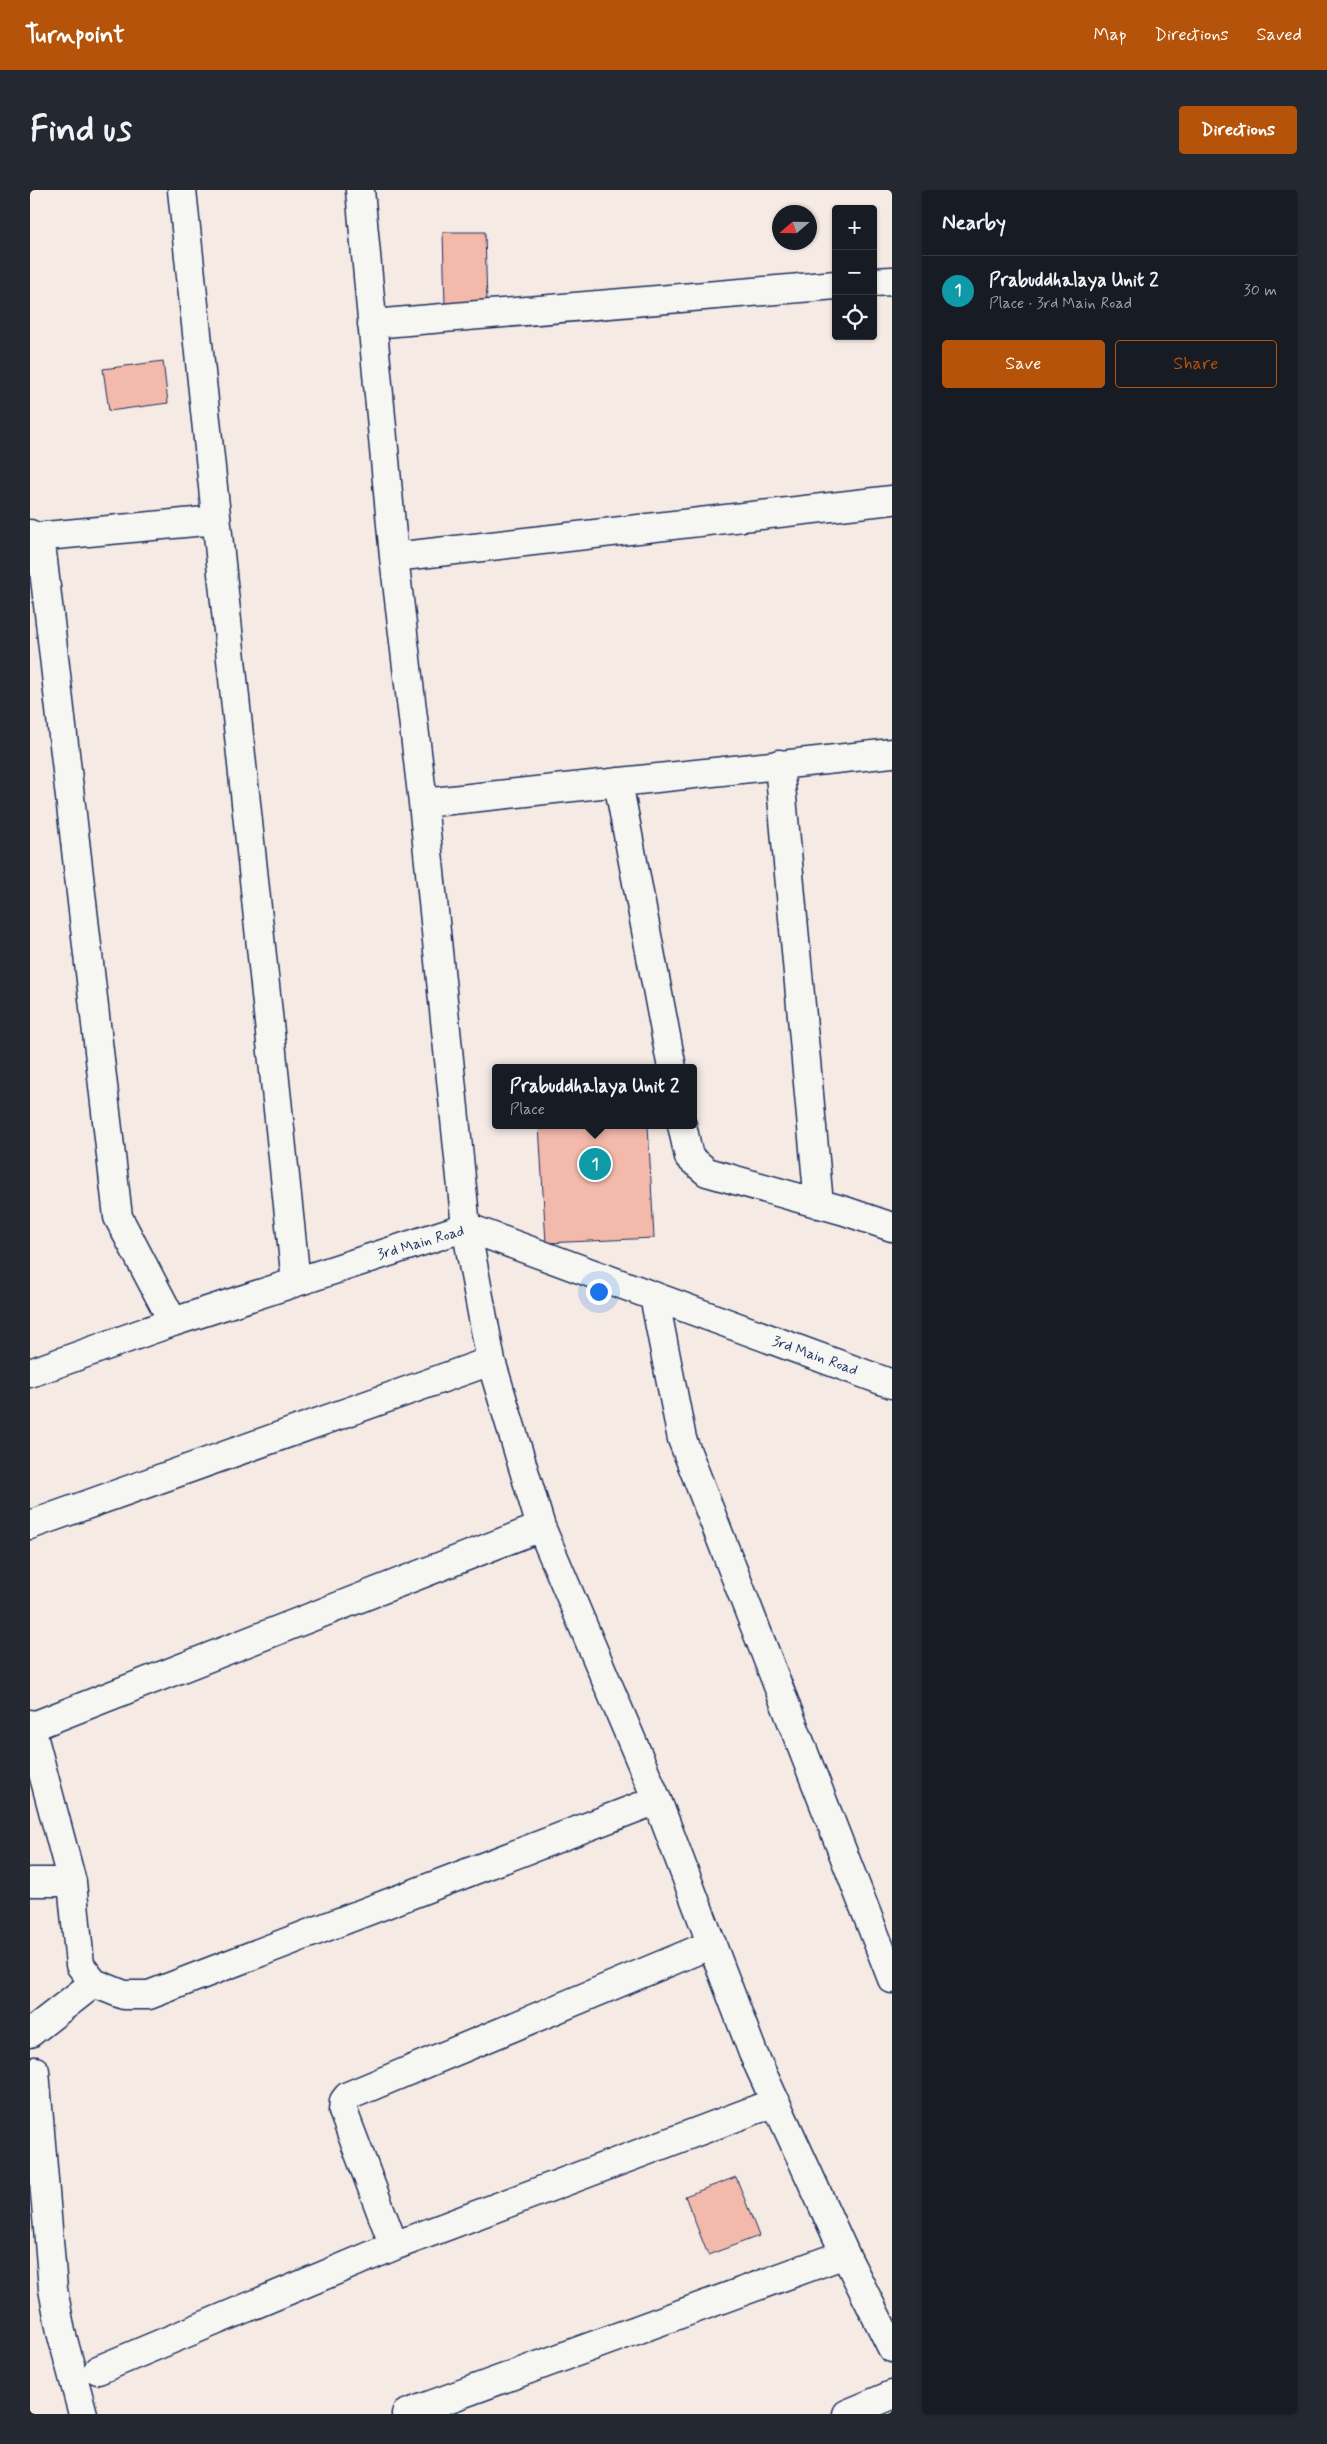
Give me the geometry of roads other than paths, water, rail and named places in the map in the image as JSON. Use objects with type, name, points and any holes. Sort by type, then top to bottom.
[{"type":"street","points":[[182,190],[296,1282]]},
{"type":"street","points":[[360,190],[394,557],[423,803],[466,1227],[491,1361],[541,1527],[657,1800],[753,2053],[845,2254],[892,2348]]},
{"type":"street","points":[[877,282],[892,281]]},
{"type":"street","points":[[372,324],[832,285]]},
{"type":"street","points":[[394,557],[892,500]]},
{"type":"street","points":[[173,1322],[118,1217],[42,552],[33,535],[216,520]]},
{"type":"street","points":[[423,803],[892,753]]},
{"type":"street","points":[[779,764],[818,1204]]},
{"type":"street","points":[[618,782],[671,1064]]},
{"type":"street","points":[[683,1129],[689,1157],[707,1172],[892,1227]]},
{"type":"street","name":"3rd Main Road","points":[[30,1373],[173,1322],[466,1227],[892,1384]]},
{"type":"street","points":[[654,1296],[682,1439],[892,1979]]},
{"type":"street","points":[[30,1525],[491,1361]]},
{"type":"street","points":[[541,1527],[30,1725],[35,1761],[72,1882],[80,1965],[94,1983],[124,1995],[149,1995],[657,1800]]},
{"type":"street","points":[[30,1882],[72,1882]]},
{"type":"street","points":[[394,2246],[343,2111],[344,2101],[348,2096],[712,1944]]},
{"type":"street","points":[[30,2033],[94,1983]]},
{"type":"street","points":[[35,2072],[53,2289],[61,2332],[83,2414]]},
{"type":"street","points":[[98,2370],[394,2246],[776,2102]]},
{"type":"street","points":[[406,2414],[845,2254]]},
{"type":"street","points":[[847,2414],[892,2395]]},
{"type":"place","name":"Prabuddhalaya Unit 2","points":[[595,1164]]}]
